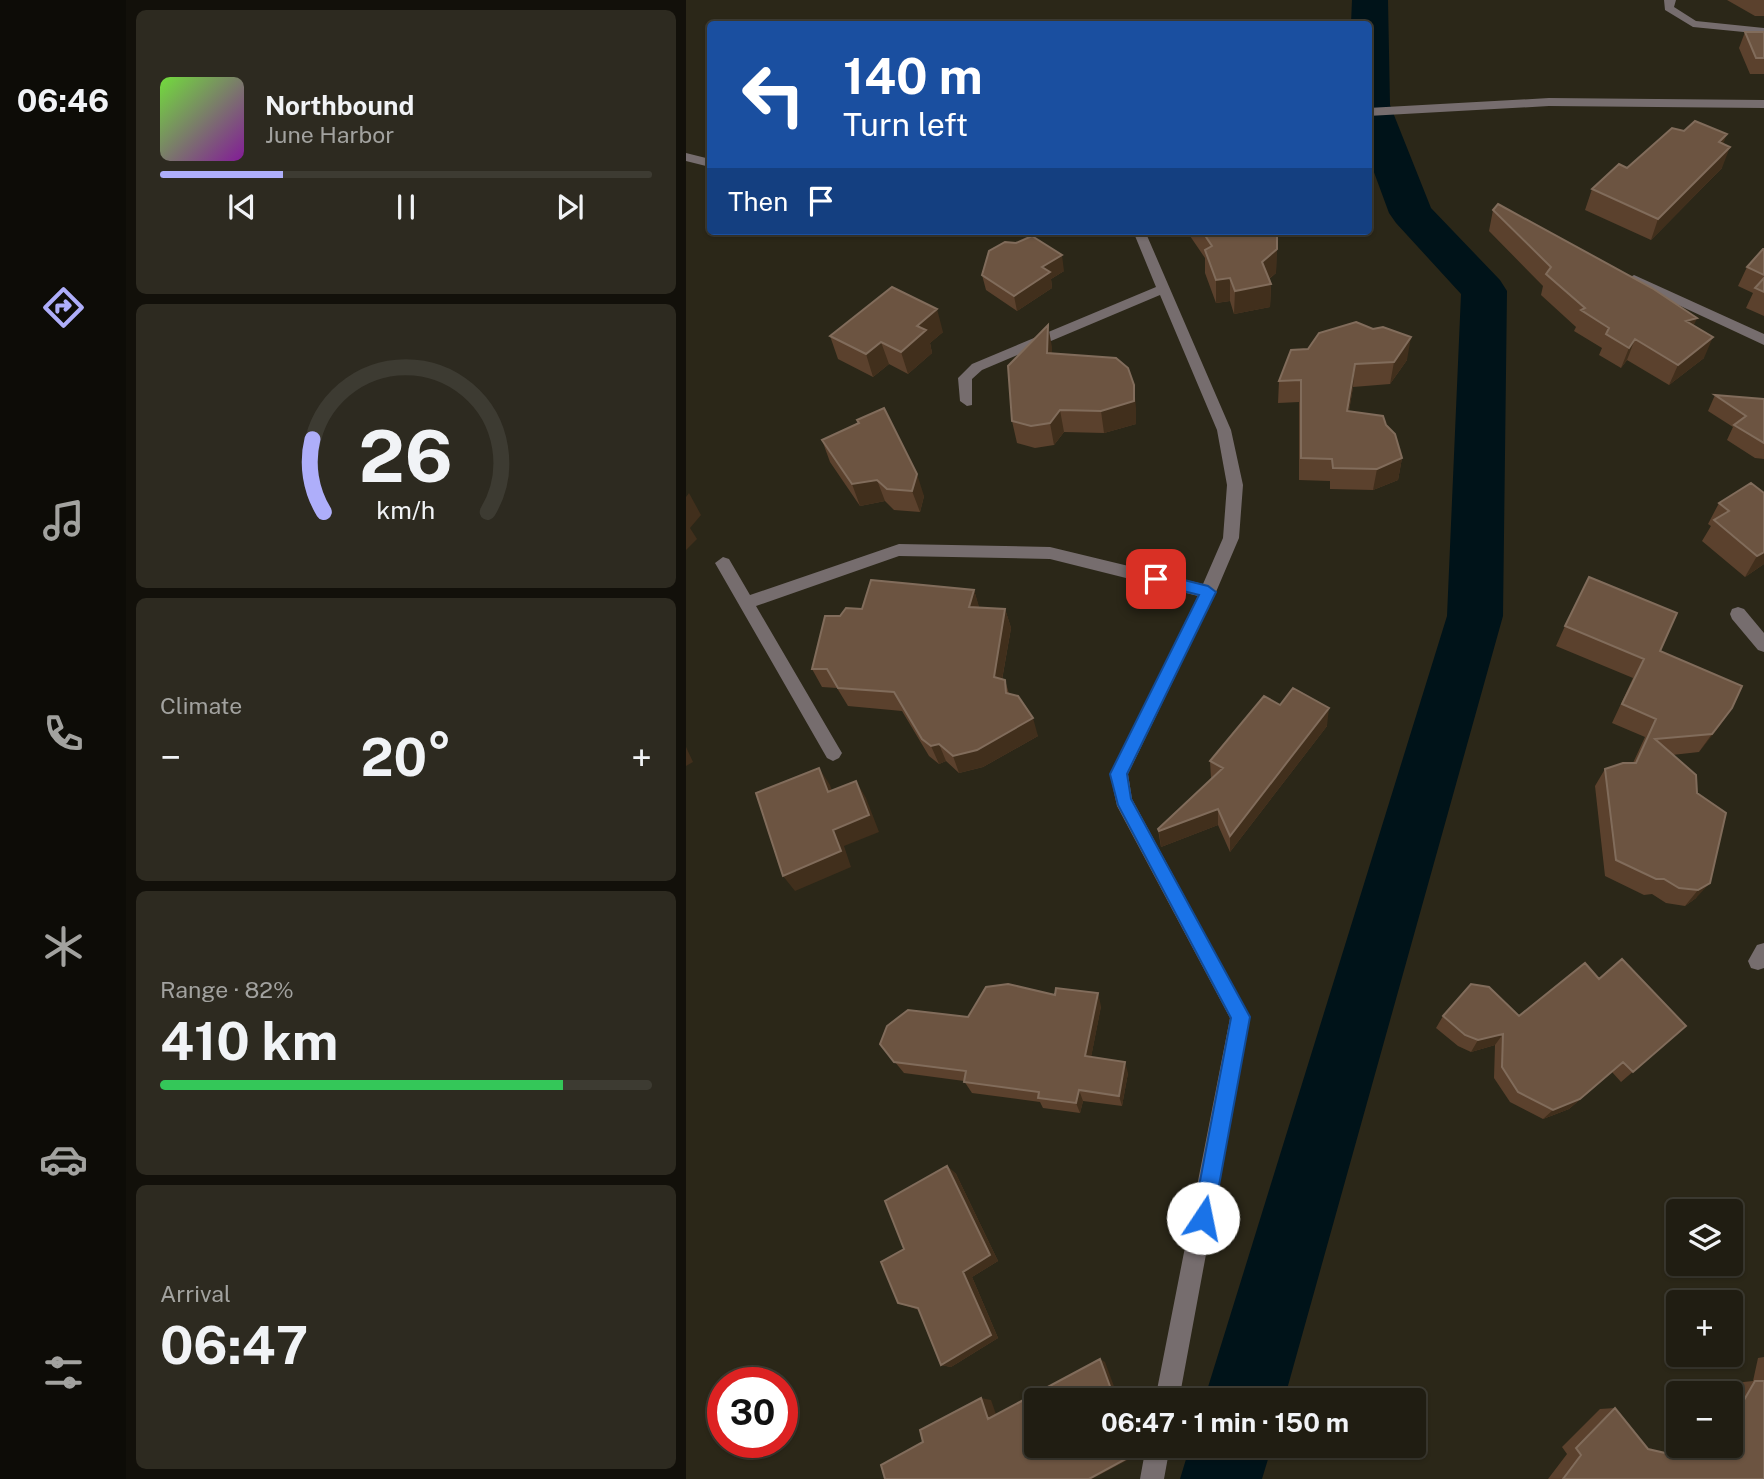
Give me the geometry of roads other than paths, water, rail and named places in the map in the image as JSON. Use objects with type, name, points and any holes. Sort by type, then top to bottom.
[{"type":"street","points":[[1671,0],[1668,2],[1669,9],[1693,24],[1764,30]]},
{"type":"street","points":[[1372,111],[1549,102],[1764,104]]},
{"type":"street","points":[[686,156],[707,162]]},
{"type":"street","points":[[1141,235],[1224,430],[1235,485],[1230,538],[1208,592],[1119,774],[1123,800],[1240,1017],[1169,1388]]},
{"type":"street","points":[[1618,272],[1764,340]]},
{"type":"street","points":[[967,401],[965,378],[977,367],[1163,289]]},
{"type":"street","points":[[746,603],[899,550],[1050,553],[1208,592]]},
{"type":"street","points":[[723,563],[833,753]]},
{"type":"street","points":[[1738,614],[1764,645]]},
{"type":"street","points":[[1152,1479],[1156,1458]]},
{"type":"waterway","points":[[1370,0],[1370,21]]},
{"type":"waterway","points":[[1248,1388],[1475,616],[1484,291],[1411,213],[1372,110]]},
{"type":"waterway","points":[[1221,1479],[1227,1458]]}]
